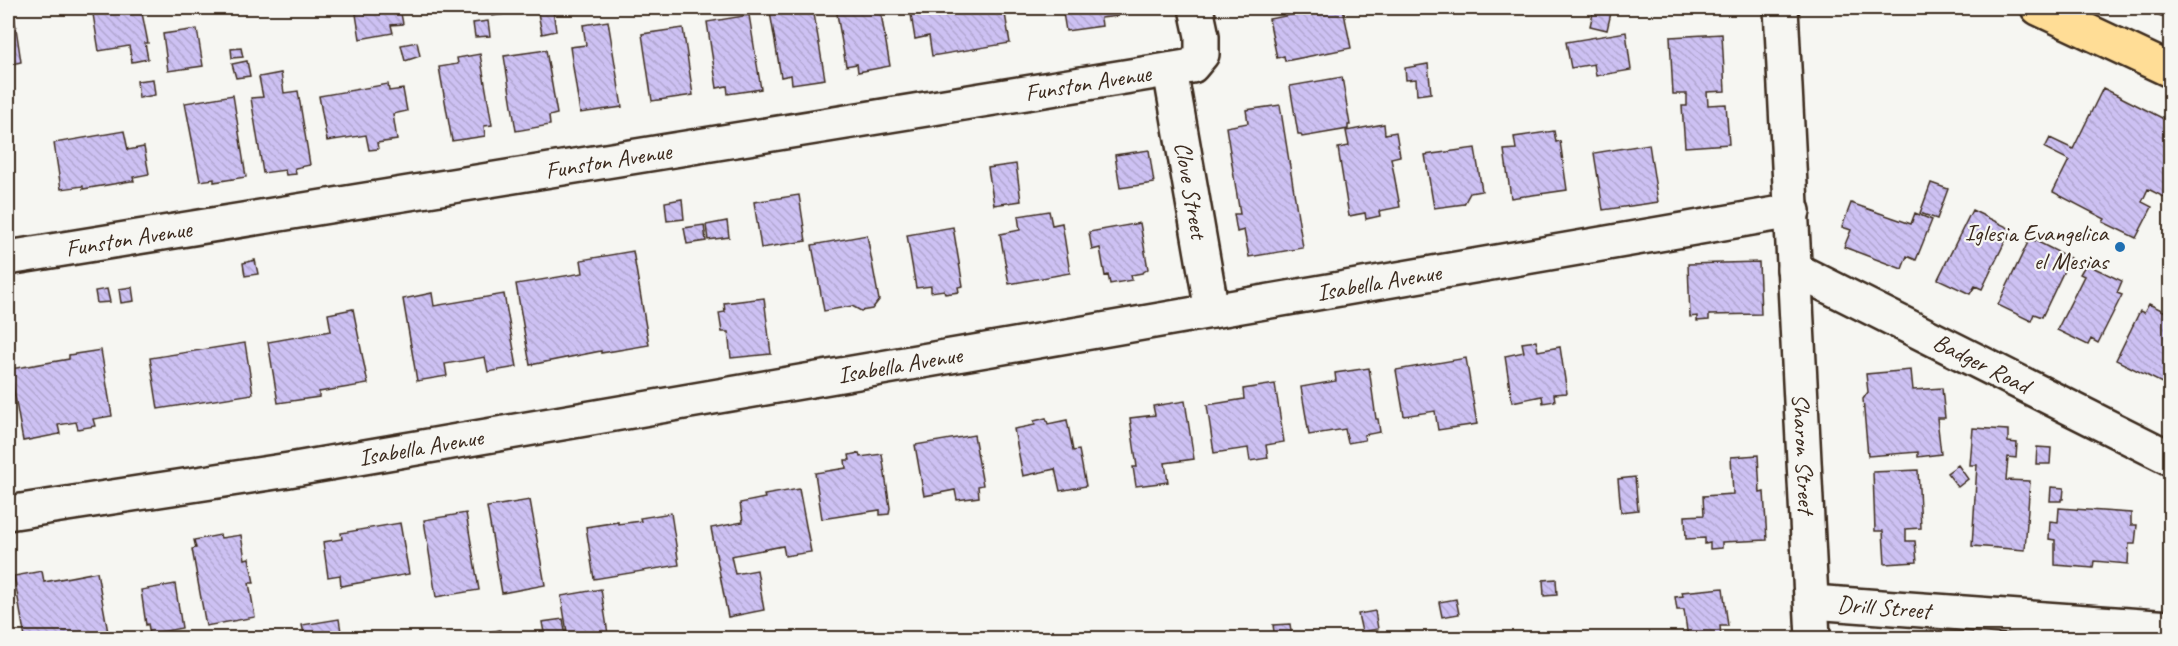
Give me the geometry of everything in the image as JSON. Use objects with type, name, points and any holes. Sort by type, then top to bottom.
[{"type":"main road","points":[[2038,8],[2170,70]]},
{"type":"street","name":"Funston Avenue","points":[[8,258],[1192,66],[1202,54],[1202,36],[1196,8]]},
{"type":"street","points":[[1781,8],[1792,211]]},
{"type":"street","name":"Clove Street","points":[[1170,70],[1212,311]]},
{"type":"street","name":"Sharon Street","points":[[1792,211],[1813,639]]},
{"type":"street","name":"Isabella Avenue","points":[[8,513],[289,470],[1792,211]]},
{"type":"street","name":"Badger Road","points":[[1794,269],[2170,458]]},
{"type":"street","name":"Drill Street","points":[[1812,602],[2170,628]]},
{"type":"building","points":[[8,8],[13,8],[21,62],[8,65]]},
{"type":"building","points":[[92,8],[141,8],[148,43],[145,43],[148,59],[132,62],[129,46],[99,51]]},
{"type":"building","points":[[355,8],[400,8],[403,24],[391,25],[393,33],[360,39]]},
{"type":"building","points":[[491,8],[512,8],[513,13],[492,16]]},
{"type":"building","points":[[813,8],[825,79],[792,84],[791,75],[781,77],[770,12]]},
{"type":"building","points":[[836,8],[880,8],[890,66],[858,72],[857,64],[846,66]]},
{"type":"building","points":[[910,8],[1004,8],[1010,43],[932,56],[929,36],[915,39]]},
{"type":"building","points":[[1065,8],[1117,8],[1118,16],[1101,18],[1102,26],[1066,31],[1063,13],[1066,12]]},
{"type":"building","points":[[1328,8],[1343,8],[1351,48],[1285,61],[1284,56],[1277,58],[1269,19]]},
{"type":"building","points":[[2154,8],[2170,8],[2170,20],[2152,12]]},
{"type":"building","points":[[1594,9],[1611,13],[1607,30],[1590,26]]},
{"type":"building","points":[[553,10],[556,31],[542,34],[538,13]]},
{"type":"building","points":[[749,15],[761,89],[728,94],[727,86],[717,88],[707,22]]},
{"type":"building","points":[[488,21],[490,36],[475,37],[473,23]]},
{"type":"building","points":[[608,21],[622,107],[580,113],[570,47],[586,45],[583,25]]},
{"type":"building","points":[[683,28],[693,95],[652,101],[642,34]]},
{"type":"building","points":[[197,29],[203,66],[168,71],[163,34]]},
{"type":"building","points":[[1626,32],[1631,70],[1596,76],[1594,64],[1571,68],[1566,42]]},
{"type":"building","points":[[1722,34],[1725,91],[1707,92],[1708,105],[1726,104],[1729,144],[1685,147],[1682,106],[1687,106],[1687,94],[1673,94],[1670,37]]},
{"type":"building","points":[[417,42],[420,56],[405,61],[401,45]]},
{"type":"building","points":[[241,48],[243,57],[232,58],[231,49]]},
{"type":"building","points":[[546,50],[557,114],[549,116],[550,125],[516,131],[504,56]]},
{"type":"building","points":[[480,54],[492,125],[484,126],[485,136],[452,141],[439,67],[458,64],[457,58]]},
{"type":"building","points":[[247,61],[250,76],[236,78],[232,64]]},
{"type":"building","points":[[1428,64],[1431,93],[1417,95],[1416,79],[1406,80],[1405,68]]},
{"type":"building","points":[[281,73],[284,93],[298,91],[310,165],[295,168],[296,174],[286,175],[285,170],[263,173],[251,98],[263,97],[259,77]]},
{"type":"building","points":[[1342,77],[1350,125],[1348,129],[1302,137],[1298,134],[1290,86]]},
{"type":"building","points":[[153,79],[155,95],[139,98],[137,81]]},
{"type":"building","points":[[388,84],[389,91],[403,89],[407,111],[393,114],[397,140],[377,143],[378,149],[369,150],[366,135],[327,141],[319,96]]},
{"type":"building","points":[[2103,88],[2170,122],[2170,200],[2148,189],[2142,202],[2152,207],[2136,238],[2103,222],[2105,219],[2053,192],[2069,160],[2045,148],[2050,138],[2073,149]]},
{"type":"building","points":[[233,95],[246,177],[214,182],[214,179],[200,181],[185,103]]},
{"type":"building","points":[[1280,105],[1303,248],[1249,257],[1244,230],[1237,232],[1234,214],[1240,214],[1226,127],[1248,123],[1246,110]]},
{"type":"building","points":[[1384,124],[1385,134],[1396,132],[1400,156],[1391,158],[1400,207],[1379,211],[1380,216],[1366,219],[1365,213],[1349,216],[1338,148],[1349,146],[1346,131]]},
{"type":"building","points":[[124,131],[128,150],[144,147],[149,174],[133,177],[134,181],[83,189],[83,186],[61,189],[54,143]]},
{"type":"building","points":[[1554,131],[1556,142],[1560,141],[1567,190],[1511,198],[1504,150],[1516,149],[1514,137]]},
{"type":"building","points":[[1649,144],[1658,202],[1603,210],[1594,153]]},
{"type":"building","points":[[1475,148],[1482,191],[1470,193],[1464,204],[1434,208],[1425,155]]},
{"type":"building","points":[[1149,150],[1154,183],[1120,188],[1115,155]]},
{"type":"building","points":[[1016,164],[1021,201],[994,205],[988,168]]},
{"type":"building","points":[[1931,183],[1948,189],[1937,219],[1920,213]]},
{"type":"building","points":[[799,195],[806,241],[761,248],[754,202]]},
{"type":"building","points":[[682,199],[684,219],[667,221],[665,202]]},
{"type":"building","points":[[1851,203],[1911,224],[1915,213],[1932,220],[1916,260],[1907,256],[1902,269],[1844,247],[1851,230],[1842,227]]},
{"type":"building","points":[[1972,210],[2011,229],[1982,289],[1975,286],[1970,294],[1938,279]]},
{"type":"building","points":[[1049,211],[1052,225],[1062,223],[1070,273],[1009,284],[1000,234],[1020,230],[1018,216]]},
{"type":"building","points":[[727,221],[729,237],[708,240],[706,225]]},
{"type":"building","points":[[1140,223],[1148,269],[1131,275],[1132,280],[1110,284],[1108,275],[1105,276],[1100,248],[1092,250],[1089,232]]},
{"type":"building","points":[[704,225],[706,241],[687,244],[684,228]]},
{"type":"building","points":[[953,227],[963,286],[958,287],[959,292],[945,294],[944,290],[931,292],[931,286],[916,288],[907,235]]},
{"type":"building","points":[[867,235],[879,300],[872,309],[861,311],[852,306],[824,311],[812,245]]},
{"type":"building","points":[[2030,238],[2070,258],[2042,317],[2034,314],[2031,321],[1998,305]]},
{"type":"building","points":[[633,251],[649,345],[601,353],[601,351],[530,365],[516,284],[583,273],[581,260]]},
{"type":"building","points":[[255,260],[258,274],[245,276],[243,263]]},
{"type":"building","points":[[1759,262],[1761,314],[1709,315],[1709,320],[1697,321],[1697,316],[1690,317],[1688,264]]},
{"type":"building","points":[[2086,264],[2122,281],[2117,293],[2122,295],[2098,343],[2091,339],[2088,345],[2057,330],[2084,276],[2080,274]]},
{"type":"building","points":[[132,287],[134,301],[121,303],[119,289]]},
{"type":"building","points":[[107,289],[110,302],[97,303],[95,291]]},
{"type":"building","points":[[432,293],[434,306],[504,294],[517,367],[488,372],[485,357],[445,364],[447,376],[417,381],[403,299]]},
{"type":"building","points":[[764,298],[771,354],[731,358],[728,332],[722,332],[719,313],[725,312],[724,303]]},
{"type":"building","points":[[2149,304],[2170,314],[2170,387],[2116,360],[2140,311],[2144,313]]},
{"type":"building","points":[[353,309],[368,384],[319,392],[319,397],[278,403],[268,342],[331,331],[328,314]]},
{"type":"building","points":[[1536,341],[1538,351],[1560,347],[1567,393],[1554,394],[1555,401],[1543,403],[1542,396],[1512,402],[1505,356],[1524,352],[1522,343]]},
{"type":"building","points":[[245,343],[253,394],[158,409],[150,358]]},
{"type":"building","points":[[101,350],[112,416],[93,419],[95,426],[78,429],[76,422],[58,425],[60,434],[23,441],[10,369],[69,359],[69,355]]},
{"type":"building","points":[[1466,358],[1477,424],[1438,430],[1435,411],[1404,416],[1396,370]]},
{"type":"building","points":[[1369,368],[1380,432],[1364,435],[1365,440],[1348,443],[1345,429],[1309,435],[1301,387],[1336,381],[1335,373]]},
{"type":"building","points":[[1911,370],[1913,390],[1942,388],[1945,418],[1937,418],[1941,454],[1918,457],[1918,452],[1868,456],[1863,399],[1868,392],[1866,374]]},
{"type":"building","points":[[1275,384],[1284,442],[1266,445],[1268,458],[1250,461],[1248,448],[1214,453],[1207,405],[1244,399],[1243,389]]},
{"type":"building","points":[[1185,401],[1194,459],[1165,463],[1168,482],[1136,486],[1133,467],[1137,467],[1130,418],[1155,415],[1153,406]]},
{"type":"building","points":[[1046,418],[1048,424],[1067,420],[1073,451],[1079,450],[1086,486],[1060,491],[1055,469],[1023,476],[1014,429],[1035,425],[1034,421]]},
{"type":"building","points":[[1973,428],[2008,430],[2008,442],[2017,443],[2016,458],[2008,457],[2006,480],[2030,481],[2025,550],[1972,546],[1977,465],[1970,465]]},
{"type":"building","points":[[974,435],[983,485],[978,486],[979,497],[957,500],[955,490],[924,496],[915,445]]},
{"type":"building","points":[[2037,447],[2051,448],[2050,464],[2036,464]]},
{"type":"building","points":[[859,453],[860,457],[882,454],[889,514],[880,515],[880,510],[822,519],[815,473],[846,468],[845,460],[850,460],[849,455]]},
{"type":"building","points":[[1758,455],[1760,493],[1764,492],[1767,540],[1722,542],[1722,548],[1710,549],[1710,543],[1705,544],[1705,538],[1686,539],[1685,516],[1704,515],[1703,496],[1733,494],[1731,457]]},
{"type":"building","points":[[1958,465],[1968,479],[1958,487],[1947,473]]},
{"type":"building","points":[[1918,470],[1921,528],[1906,529],[1906,541],[1915,541],[1917,562],[1885,564],[1883,531],[1875,531],[1873,472]]},
{"type":"building","points":[[1635,477],[1638,510],[1621,512],[1618,479]]},
{"type":"building","points":[[2051,487],[2064,488],[2061,501],[2050,501]]},
{"type":"building","points":[[799,489],[811,552],[785,556],[783,546],[731,556],[735,574],[757,570],[764,610],[728,617],[711,528],[743,522],[740,503],[765,498],[764,495]]},
{"type":"building","points":[[530,500],[545,585],[502,593],[487,507]]},
{"type":"building","points":[[2059,508],[2131,513],[2131,525],[2137,525],[2135,544],[2129,544],[2128,564],[2094,561],[2093,568],[2055,565],[2055,540],[2049,539],[2050,521],[2058,522]]},
{"type":"building","points":[[466,513],[479,590],[436,597],[424,520]]},
{"type":"building","points":[[671,513],[679,565],[594,579],[586,527],[641,521],[640,518]]},
{"type":"building","points":[[400,523],[409,574],[341,586],[340,575],[328,577],[323,542],[342,539],[341,533]]},
{"type":"building","points":[[220,535],[221,538],[241,535],[245,559],[249,558],[254,583],[249,583],[255,617],[206,626],[192,549],[196,548],[194,540]]},
{"type":"building","points":[[42,571],[44,582],[97,572],[109,638],[25,638],[14,576]]},
{"type":"building","points":[[1556,579],[1557,595],[1544,596],[1543,580]]},
{"type":"building","points":[[175,584],[182,628],[150,634],[148,624],[146,625],[141,590]]},
{"type":"building","points":[[1723,588],[1728,626],[1720,626],[1721,637],[1738,635],[1738,638],[1688,638],[1684,610],[1677,610],[1675,597],[1683,596],[1682,592]]},
{"type":"building","points":[[601,589],[608,634],[568,638],[561,596]]},
{"type":"building","points":[[1456,599],[1459,614],[1442,617],[1439,602]]},
{"type":"building","points":[[1375,611],[1378,629],[1362,632],[1358,614]]},
{"type":"building","points":[[339,619],[342,638],[305,638],[302,625]]},
{"type":"building","points":[[563,619],[566,638],[545,638],[542,622]]},
{"type":"building","points":[[1290,624],[1292,638],[1275,638],[1273,625]]},
{"type":"building","points":[[500,630],[501,638],[479,638],[479,634]]},
{"type":"place","name":"Iglesia Evangelica el Mesias","points":[[2120,247]]}]
